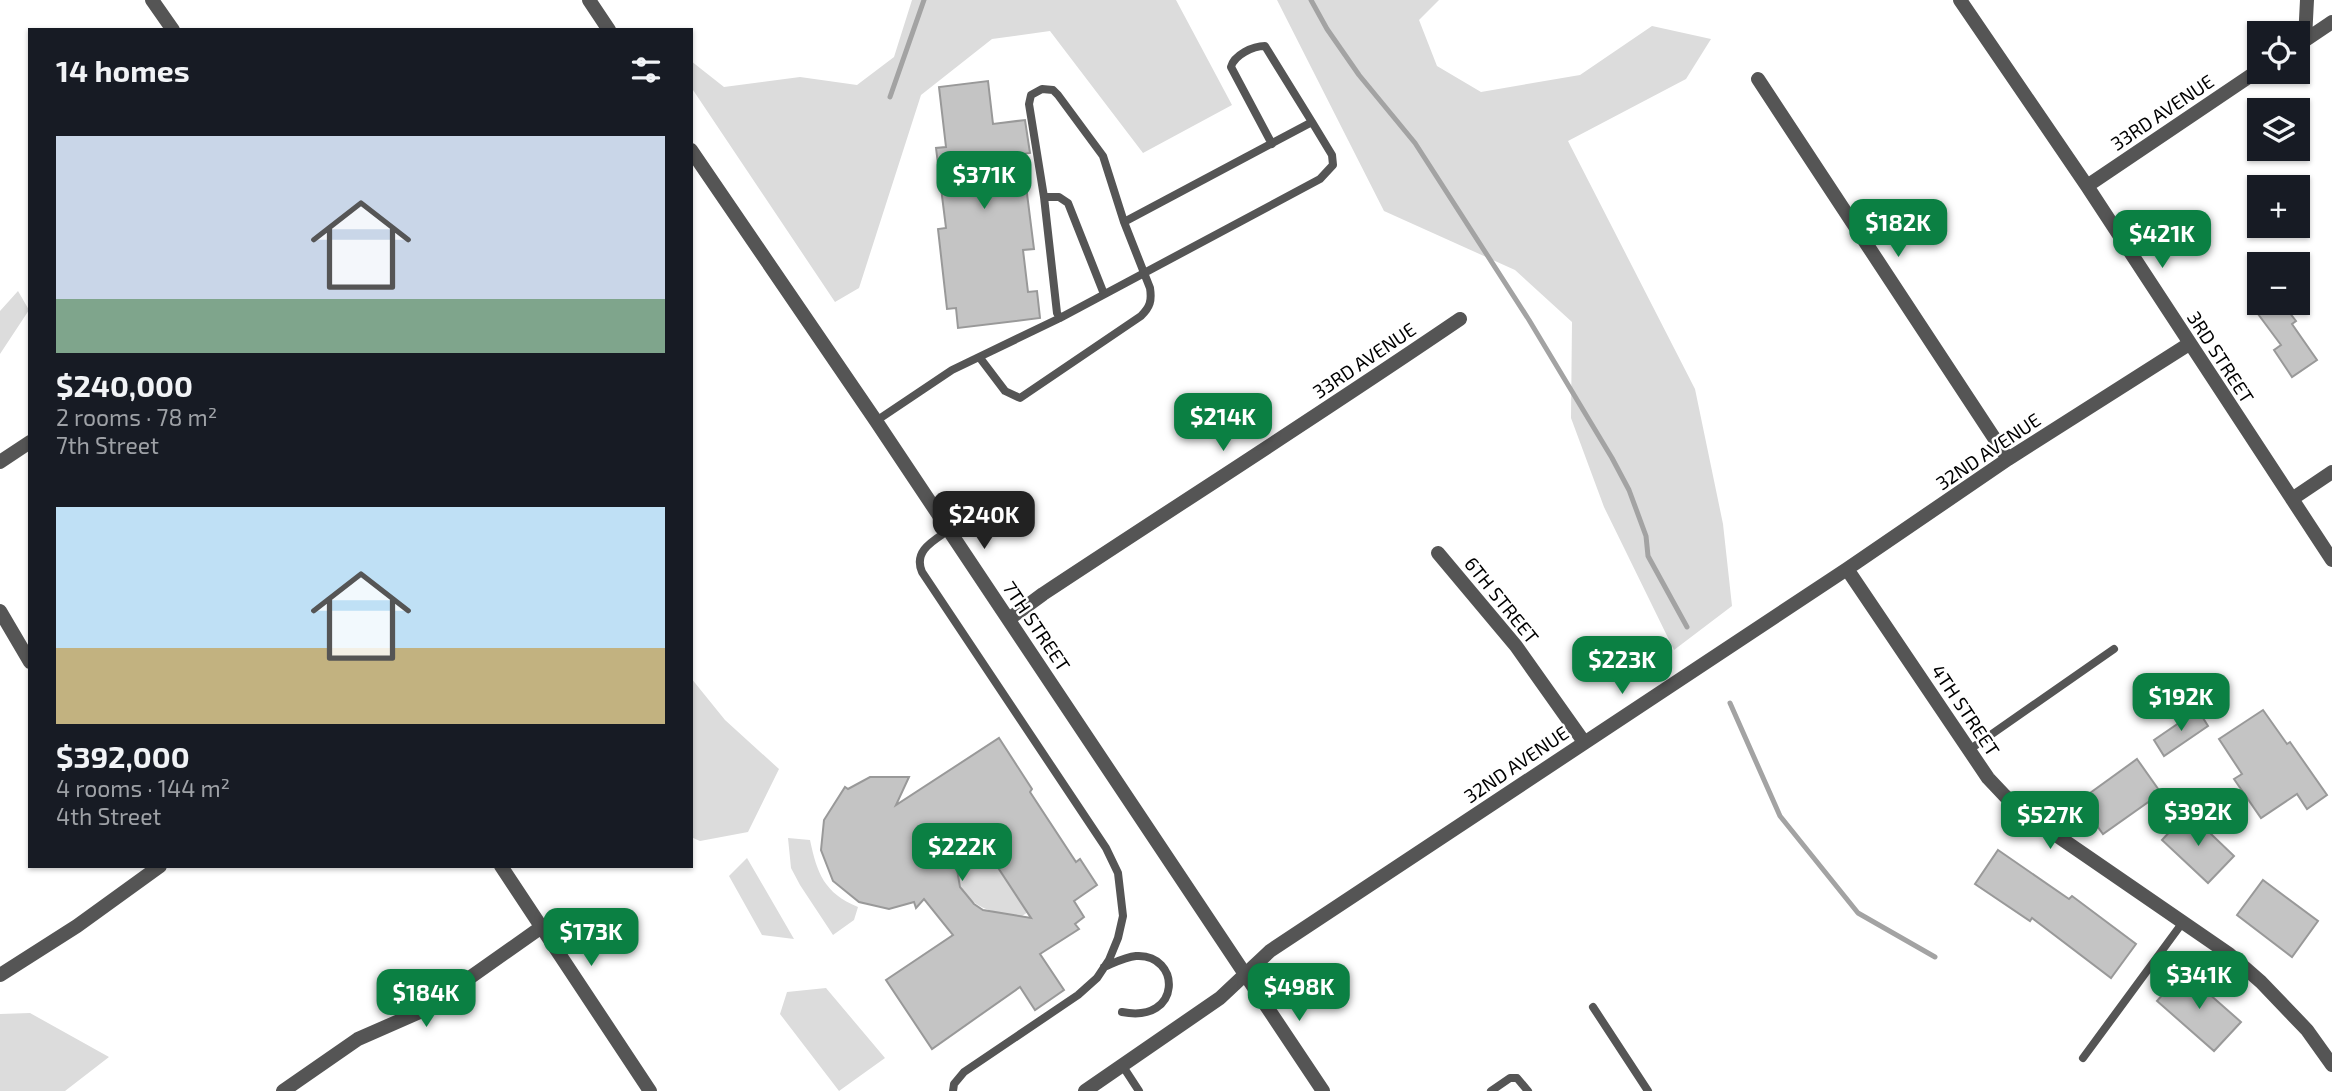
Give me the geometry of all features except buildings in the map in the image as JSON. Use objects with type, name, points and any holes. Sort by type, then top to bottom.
[{"type":"street","points":[[152,0],[172,28]]},
{"type":"street","points":[[589,0],[608,28]]},
{"type":"street","name":"3RD STREET","points":[[1960,0],[2087,186],[2332,560]]},
{"type":"street","points":[[2304,21],[2307,0]]},
{"type":"street","points":[[2310,37],[2332,22]]},
{"type":"street","name":"33RD AVENUE","points":[[2087,186],[2247,78]]},
{"type":"street","points":[[1758,79],[2008,459]]},
{"type":"street","name":"7TH STREET","points":[[693,153],[876,421],[1215,930],[1247,973],[1323,1091]]},
{"type":"street","name":"33RD AVENUE","points":[[1009,619],[1460,319]]},
{"type":"street","name":"32ND AVENUE","points":[[1084,1091],[1220,998],[1270,951],[1847,569],[2008,459],[2189,344]]},
{"type":"street","points":[[0,462],[28,443]]},
{"type":"street","points":[[2292,499],[2332,472]]},
{"type":"street","name":"6TH STREET","points":[[1438,553],[1516,646],[1584,742]]},
{"type":"street","name":"4TH STREET","points":[[1847,569],[1996,787],[2024,813],[2229,954],[2261,982],[2307,1030],[2332,1065]]},
{"type":"street","points":[[0,611],[28,659]]},
{"type":"street","points":[[0,975],[77,926],[156,868]]},
{"type":"street","points":[[502,868],[650,1091]]},
{"type":"street","points":[[283,1091],[358,1039],[424,1010],[543,926]]},
{"type":"lane","points":[[876,421],[952,370],[1060,318],[1320,179],[1333,165],[1332,155],[1269,50],[1260,46],[1237,57],[1231,67],[1272,144]]},
{"type":"lane","points":[[979,358],[1005,391],[1020,398],[1141,316],[1149,308],[1152,299],[1103,156],[1058,95],[1047,88],[1031,95],[1029,104],[1044,197],[1057,313],[1060,318]]},
{"type":"lane","points":[[1124,222],[1312,122]]},
{"type":"lane","points":[[1044,197],[1059,197],[1068,203],[1104,294]]},
{"type":"lane","points":[[949,530],[926,546],[919,556],[918,564],[1106,848],[1118,873],[1123,916],[1118,938],[1097,978],[1078,995],[964,1072],[954,1084],[953,1091]]},
{"type":"lane","points":[[1969,750],[2114,649]]},
{"type":"lane","points":[[2083,1058],[2183,922]]},
{"type":"lane","points":[[1104,967],[1140,956],[1162,966],[1167,974],[1170,986],[1158,1007],[1147,1014],[1122,1012]]},
{"type":"lane","points":[[1593,1007],[1647,1091]]},
{"type":"lane","points":[[1122,1065],[1139,1091]]},
{"type":"lane","points":[[1491,1091],[1510,1078],[1517,1078],[1528,1091]]},
{"type":"shaded area","points":[[912,0],[1176,0],[1232,105],[1143,153],[1050,31],[992,39],[921,95],[859,288],[835,302],[693,90],[693,63],[724,87],[800,77],[857,85],[894,57]]},
{"type":"shaded area","points":[[1277,0],[1439,0],[1419,20],[1437,66],[1481,92],[1580,75],[1652,26],[1711,39],[1686,79],[1568,141],[1695,389],[1723,524],[1732,606],[1674,650],[1604,507],[1571,418],[1572,322],[1515,270],[1384,211]]},
{"type":"shaded area","points":[[18,291],[28,308],[0,354],[0,311]]},
{"type":"shaded area","points":[[693,680],[725,720],[779,769],[748,832],[700,841],[693,838]]},
{"type":"shaded area","points":[[972,829],[1028,912],[993,935],[996,912],[971,900],[958,878],[958,853],[963,840]]},
{"type":"shaded area","points":[[788,838],[810,840],[824,881],[837,895],[858,907],[854,920],[833,935],[791,868]]},
{"type":"shaded area","points":[[747,858],[794,939],[762,935],[729,876]]},
{"type":"shaded area","points":[[826,988],[885,1058],[839,1091],[780,1014],[787,992]]},
{"type":"shaded area","points":[[30,1013],[109,1057],[65,1091],[0,1091],[0,1014]]},
{"type":"waterway","points":[[890,97],[924,0]]},
{"type":"waterway","points":[[1311,0],[1327,29],[1359,75],[1415,143],[1529,320],[1612,458],[1629,490],[1646,536],[1648,556],[1687,627]]},
{"type":"waterway","points":[[1730,703],[1780,816],[1858,913],[1935,957]]}]
